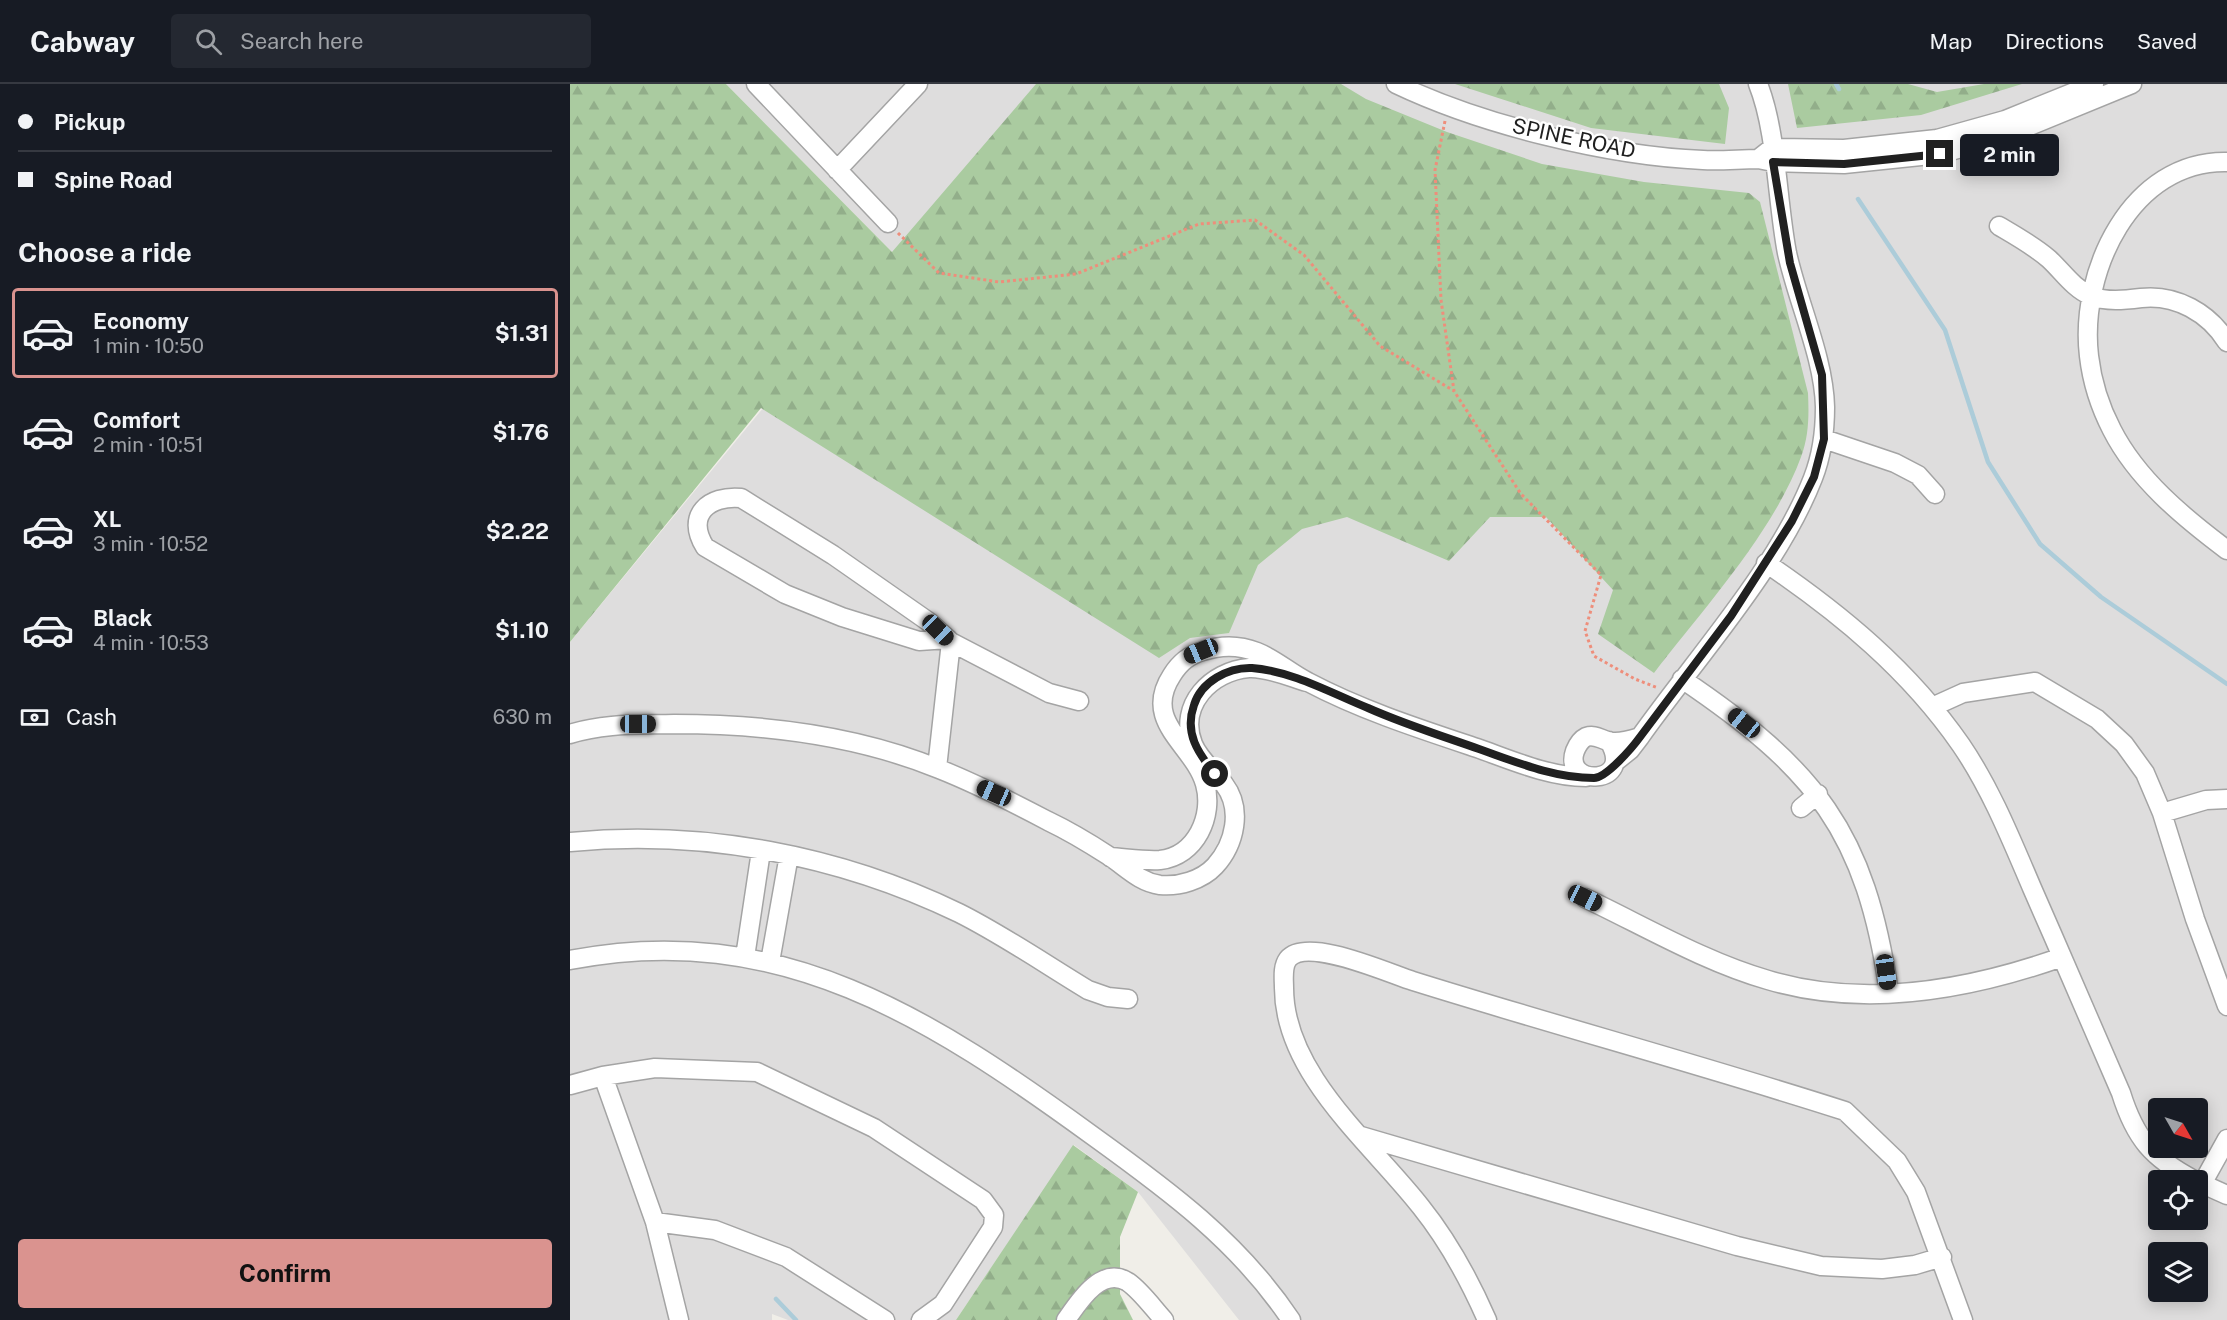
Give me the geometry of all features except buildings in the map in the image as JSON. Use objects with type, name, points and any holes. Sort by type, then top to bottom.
[{"type":"street","points":[[756,84],[888,223]]},
{"type":"street","points":[[837,170],[918,84]]},
{"type":"street","name":"SPINE ROAD","points":[[1396,84],[1448,107],[1570,140],[1634,153],[1704,160],[1937,139],[2005,120],[2094,84]]},
{"type":"street","points":[[570,734],[614,725],[757,727],[819,735],[937,768],[1057,825],[1110,857],[1136,877],[1149,883],[1164,885],[1182,884],[1213,868],[1231,843],[1235,824],[1234,813],[1225,785],[1193,744],[1190,725],[1196,698],[1206,685],[1218,677],[1251,668],[1307,682],[1443,737],[1546,771],[1571,777],[1603,776],[1614,762],[1630,750],[1731,616],[1792,521],[1814,477],[1824,439],[1822,375],[1790,263],[1768,156],[1758,84]]},
{"type":"street","name":"SPINE ROAD","points":[[1768,156],[1844,164],[1940,154],[2010,134],[2132,84]]},
{"type":"street","points":[[2225,156],[2180,170],[2142,196],[2109,243],[2097,272],[2091,296],[2089,355],[2096,394],[2112,431],[2134,464],[2164,498],[2195,526],[2227,550]]},
{"type":"street","points":[[1999,226],[2038,250],[2074,285],[2091,296],[2127,301],[2163,298],[2185,304],[2204,315],[2227,342]]},
{"type":"street","points":[[1824,439],[1895,463],[1918,475],[1935,494]]},
{"type":"street","points":[[949,641],[920,640],[880,631],[785,594],[705,547],[697,535],[697,522],[703,509],[724,496],[741,498],[833,555],[929,622],[949,641],[1049,693],[1079,701]]},
{"type":"street","points":[[1766,562],[1815,596],[1884,654],[1932,707],[1961,746],[1988,788],[2121,1093],[2129,1119],[2141,1140],[2168,1166],[2176,1170]]},
{"type":"street","points":[[937,768],[949,641]]},
{"type":"street","points":[[1110,857],[1142,860],[1178,855],[1191,844],[1201,830],[1206,815],[1205,783],[1168,728],[1165,716],[1166,684],[1186,658],[1220,646],[1239,647],[1256,651],[1307,682]]},
{"type":"street","points":[[1932,707],[1963,693],[2035,682],[2097,719],[2124,744],[2145,773],[2162,813],[2195,919],[2227,1006]]},
{"type":"street","points":[[1677,686],[1759,736],[1818,794],[1840,826],[1857,861],[1883,951],[1889,993]]},
{"type":"street","points":[[1586,777],[1576,768],[1573,755],[1577,744],[1586,737],[1598,736],[1609,741],[1624,742],[1640,737]]},
{"type":"street","points":[[1609,741],[1614,751],[1614,762]]},
{"type":"street","points":[[1546,771],[1573,755]]},
{"type":"street","points":[[1801,808],[1818,794]]},
{"type":"street","points":[[2162,813],[2206,800],[2227,799]]},
{"type":"street","points":[[570,843],[623,837],[716,842],[789,855],[854,872],[910,891],[960,913],[1088,990],[1108,997],[1128,999]]},
{"type":"street","points":[[745,957],[761,851]]},
{"type":"street","points":[[770,962],[789,855]]},
{"type":"street","points":[[1585,898],[1711,957],[1766,980],[1804,990],[1845,995],[1968,985],[2018,972],[2062,957]]},
{"type":"street","points":[[570,960],[650,951],[745,957],[770,962],[836,982],[901,1011],[962,1046],[1023,1087],[1171,1193],[1222,1237],[1268,1287],[1290,1320]]},
{"type":"street","points":[[1487,1320],[1464,1267],[1422,1207],[1333,1105],[1311,1072],[1292,1035],[1284,1003],[1284,970],[1287,960],[1303,952],[1336,954],[1412,981],[1845,1111],[1897,1161],[1916,1192],[1942,1257],[1963,1320]]},
{"type":"street","points":[[570,1086],[603,1076],[655,1068],[757,1072],[874,1128],[983,1200],[994,1215],[993,1227],[943,1304],[921,1320]]},
{"type":"street","points":[[603,1076],[655,1222],[680,1320]]},
{"type":"street","points":[[1361,1136],[1737,1246],[1821,1266],[1882,1269],[1915,1265],[1942,1257]]},
{"type":"street","points":[[2206,1170],[2227,1139]]},
{"type":"street","points":[[2208,1186],[2227,1195]]},
{"type":"street","points":[[655,1222],[715,1230],[786,1257],[885,1320]]},
{"type":"street","points":[[1066,1320],[1089,1288],[1110,1279],[1127,1281],[1164,1320]]},
{"type":"path","points":[[1448,107],[1435,170],[1441,300],[1454,391],[1521,494],[1601,575],[1585,631],[1594,656],[1635,679],[1677,686]]},
{"type":"path","points":[[888,223],[939,273],[999,282],[1076,274],[1199,224],[1255,220],[1304,255],[1380,346],[1454,391]]},
{"type":"shaded area","points":[[726,84],[2227,84],[2227,1320],[1239,1320],[1138,1192],[1074,1145],[956,1320],[788,1320],[772,1314],[772,1320],[570,1320],[570,642],[892,252]]},
{"type":"green space","points":[[570,84],[726,84],[892,252],[1036,84],[1341,84],[1366,99],[1447,132],[1542,164],[1644,182],[1749,193],[1760,202],[1808,393],[1808,425],[1804,449],[1789,485],[1755,542],[1715,597],[1654,673],[1598,634],[1613,590],[1546,517],[1490,517],[1449,561],[1347,517],[1302,529],[1258,565],[1229,633],[1190,638],[1159,658],[761,408],[570,642]]},
{"type":"green space","points":[[1455,84],[1719,84],[1729,108],[1725,144],[1591,128]]},
{"type":"green space","points":[[1788,84],[1908,84],[1937,92],[1984,84],[2022,84],[1921,115],[1797,128]]},
{"type":"green space","points":[[1073,1145],[1138,1192],[1120,1237],[1120,1294],[1133,1320],[956,1320]]},
{"type":"waterway","points":[[1836,84],[1839,89]]},
{"type":"waterway","points":[[1858,199],[1945,330],[1988,462],[2040,544],[2101,597],[2227,684]]},
{"type":"waterway","points":[[776,1299],[796,1320]]},
{"type":"route","points":[[1215,774],[1193,744],[1190,725],[1196,698],[1206,685],[1218,677],[1251,668],[1307,682],[1370,709],[1510,760],[1571,777],[1603,776],[1614,762],[1630,750],[1731,616],[1792,521],[1814,477],[1824,439],[1825,406],[1822,375],[1790,263],[1781,221],[1773,162],[1844,164],[1940,154]]}]
